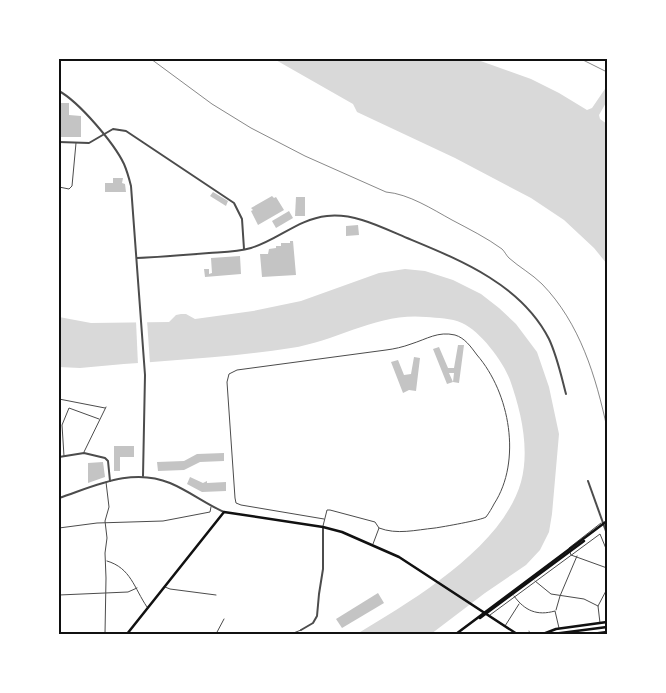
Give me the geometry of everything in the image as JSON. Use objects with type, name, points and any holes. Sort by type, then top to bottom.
[{"type":"main road","points":[[127,634],[224,512],[342,532],[400,557],[518,634]]},
{"type":"main road","points":[[457,634],[607,522]]},
{"type":"main road","points":[[544,634],[559,629],[607,622]]},
{"type":"main road","points":[[553,634],[607,627]]},
{"type":"main road","points":[[592,634],[607,632]]},
{"type":"street","points":[[59,91],[79,105],[104,135],[122,161],[129,179],[132,194],[145,370],[146,414],[143,476]]},
{"type":"street","points":[[59,142],[89,143],[113,129],[126,131],[229,199],[238,208],[244,249]]},
{"type":"street","points":[[59,187],[69,189],[72,186],[76,143]]},
{"type":"street","points":[[137,258],[244,249],[262,244],[308,220],[339,215],[374,224],[454,257],[482,273],[520,301],[537,321],[554,350],[566,394]]},
{"type":"street","points":[[324,519],[236,503],[227,395],[228,377],[237,370],[386,350],[409,345],[437,334],[452,335],[462,339],[482,360],[491,374],[501,400],[508,428],[509,444],[508,470],[502,489],[488,514],[482,520],[395,533],[378,528]]},
{"type":"street","points":[[59,399],[106,408],[84,453]]},
{"type":"street","points":[[64,456],[62,425],[69,408],[100,419]]},
{"type":"street","points":[[59,457],[84,453],[107,459],[110,481]]},
{"type":"street","points":[[59,498],[106,482],[143,476],[170,483],[224,512]]},
{"type":"street","points":[[588,481],[607,534]]},
{"type":"street","points":[[105,634],[105,516],[109,507],[106,482]]},
{"type":"street","points":[[59,528],[106,523],[162,521],[210,512],[212,506]]},
{"type":"street","points":[[293,634],[312,623],[317,616],[324,568],[323,528],[327,510],[335,510],[375,522],[378,528],[373,545]]},
{"type":"street","points":[[571,554],[569,547],[603,522]]},
{"type":"street","points":[[490,615],[600,534],[607,551]]},
{"type":"street","points":[[571,554],[607,568]]},
{"type":"street","points":[[559,629],[555,611],[577,556]]},
{"type":"street","points":[[106,560],[121,566],[137,588],[148,608]]},
{"type":"street","points":[[535,581],[548,593],[584,599],[598,606]]},
{"type":"street","points":[[165,587],[216,595]]},
{"type":"street","points":[[59,595],[128,592],[137,588]]},
{"type":"street","points":[[600,623],[598,606],[607,588]]},
{"type":"street","points":[[514,596],[526,610],[546,614],[555,611]]},
{"type":"street","points":[[505,626],[519,604]]},
{"type":"street","points":[[216,634],[224,619]]},
{"type":"street","points":[[59,633],[82,632],[98,634]]},
{"type":"path","points":[[151,59],[212,104],[269,138],[386,192],[396,193],[414,201],[472,231],[504,251],[508,258],[542,284],[572,326],[586,353],[596,380],[607,428]]},
{"type":"path","points":[[581,59],[607,72]]},
{"type":"path","points":[[529,630],[530,634]]},
{"type":"shaded area","points":[[274,59],[475,59],[531,79],[587,110],[592,108],[607,86],[607,101],[599,115],[600,119],[607,124],[607,264],[594,248],[564,220],[531,198],[455,158],[357,112],[353,104]]},
{"type":"shaded area","points":[[405,269],[425,271],[453,280],[481,294],[516,324],[537,352],[549,387],[559,434],[552,514],[549,532],[540,550],[526,565],[431,634],[357,634],[404,605],[453,570],[476,550],[495,529],[511,506],[524,469],[525,456],[521,417],[507,372],[483,340],[469,327],[458,321],[440,318],[409,317],[375,323],[325,340],[291,348],[186,360],[80,368],[59,367],[59,317],[91,323],[169,322],[176,315],[181,314],[186,314],[195,319],[253,311],[301,301],[379,273]]},
{"type":"pier","points":[[147,320],[150,364],[138,365],[136,321]]},
{"type":"building","points":[[59,103],[69,103],[69,115],[81,116],[81,137],[59,137]]},
{"type":"building","points":[[113,178],[123,178],[122,183],[125,184],[126,192],[105,192],[105,183],[113,183]]},
{"type":"building","points":[[213,192],[228,201],[226,206],[210,196]]},
{"type":"building","points":[[272,196],[276,197],[284,210],[258,225],[251,208]]},
{"type":"building","points":[[296,197],[305,197],[305,216],[295,216]]},
{"type":"building","points":[[289,211],[293,218],[276,228],[272,221]]},
{"type":"building","points":[[358,225],[359,235],[346,236],[346,226]]},
{"type":"building","points":[[290,241],[293,241],[296,275],[262,277],[260,254],[268,254],[269,249],[281,246],[281,243],[290,243]]},
{"type":"building","points":[[240,256],[241,274],[205,277],[204,269],[209,269],[209,274],[212,273],[211,258]]},
{"type":"building","points":[[458,345],[464,345],[459,383],[447,384],[433,349],[439,347],[448,368],[454,368]],"holes":[[[449,373],[454,373],[453,382]]]},
{"type":"building","points":[[414,357],[420,358],[416,391],[409,390],[403,393],[391,362],[398,360],[404,375],[411,374]]},
{"type":"building","points":[[114,446],[134,446],[134,457],[120,457],[120,471],[114,471]]},
{"type":"building","points":[[224,453],[224,461],[200,462],[184,470],[158,471],[157,462],[184,461],[197,454]]},
{"type":"building","points":[[103,462],[105,477],[88,483],[88,463]]},
{"type":"building","points":[[190,477],[203,483],[207,481],[207,483],[226,482],[226,491],[202,492],[187,484]]},
{"type":"building","points":[[378,593],[384,603],[342,628],[336,619]]}]
